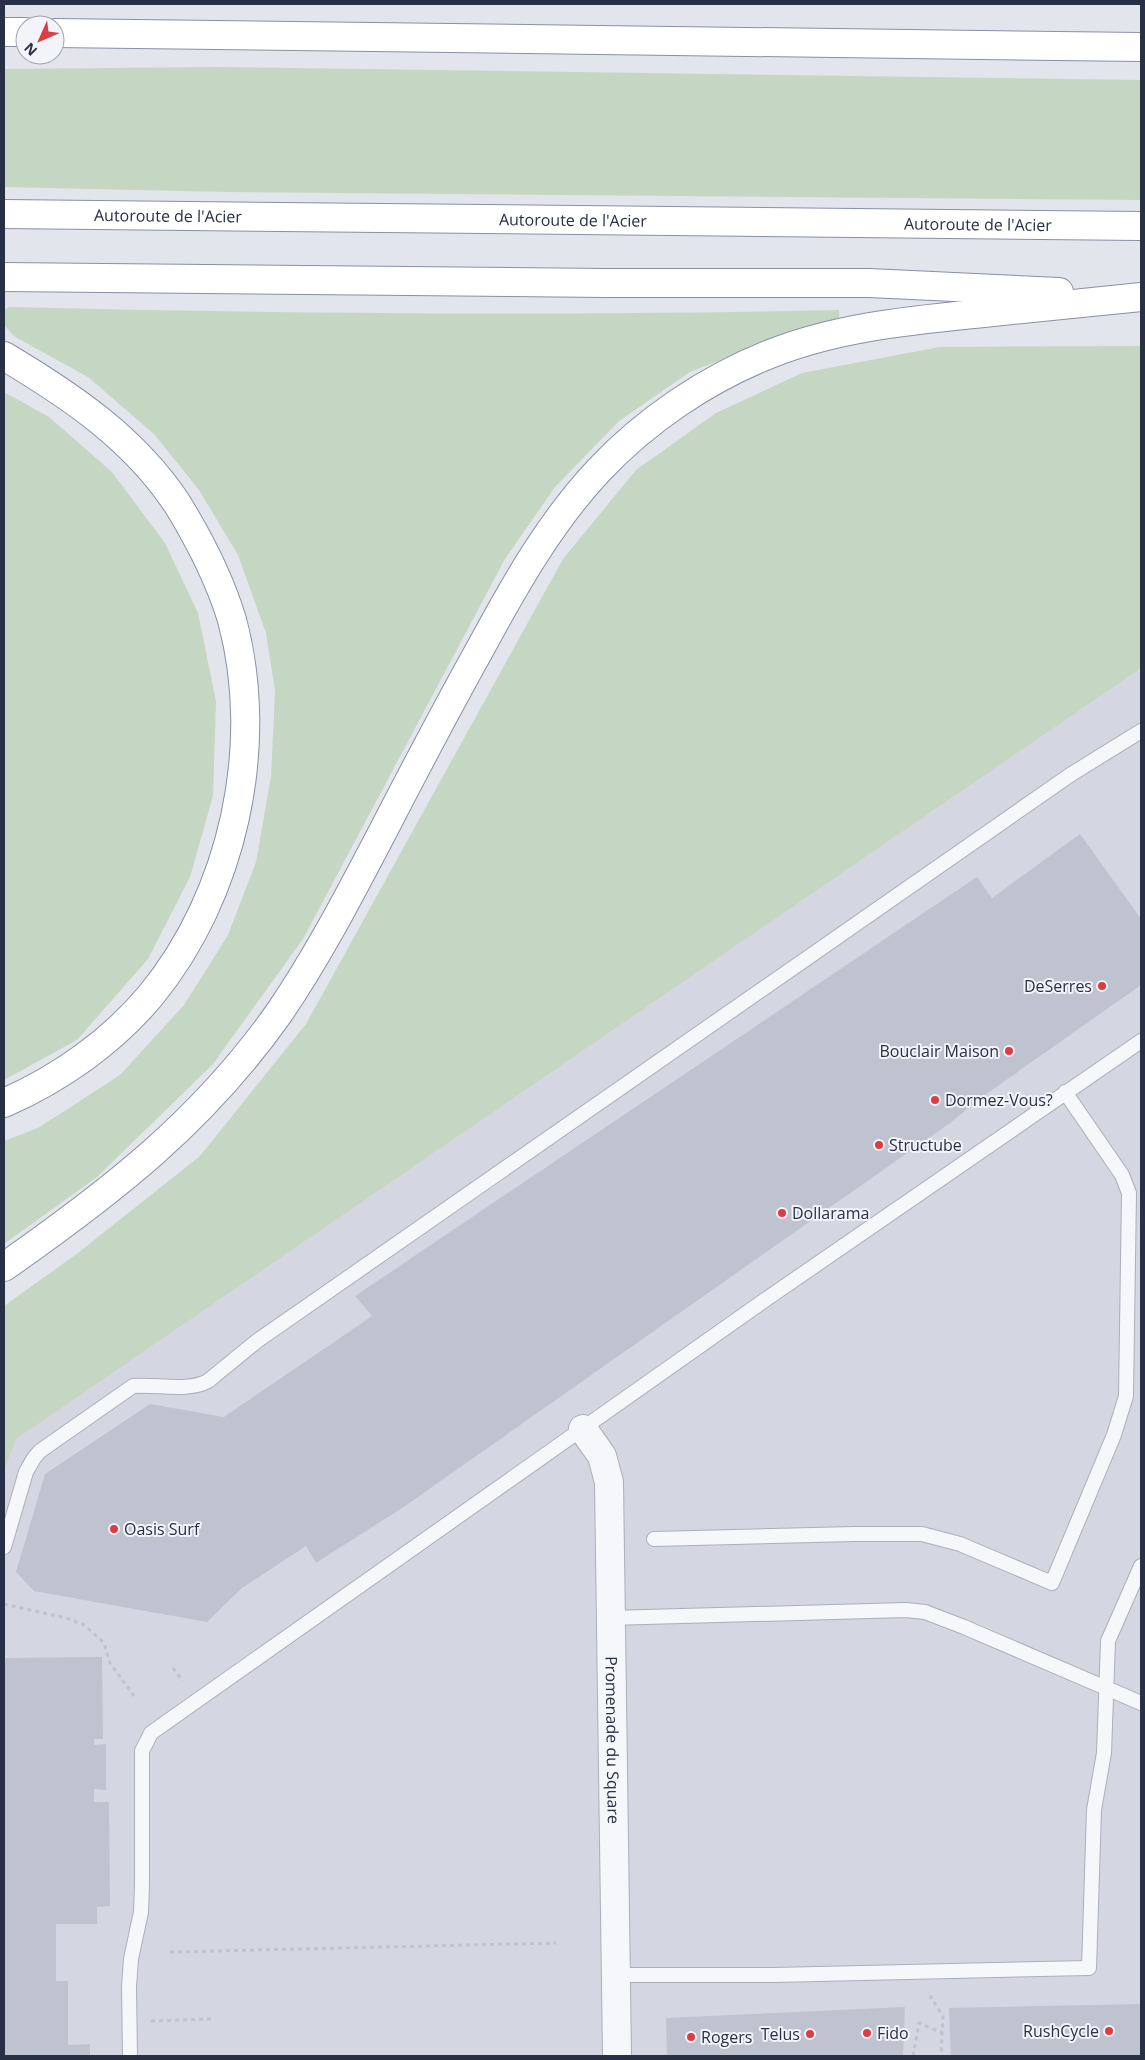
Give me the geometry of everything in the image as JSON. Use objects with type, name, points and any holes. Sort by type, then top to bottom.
[{"type":"highway","points":[[65,33],[1141,47]]},
{"type":"highway","name":"Autoroute de l'Acier","points":[[4,214],[1141,226]]},
{"type":"highway","points":[[4,276],[605,283],[869,283],[1141,296]]},
{"type":"highway","points":[[4,1267],[107,1193],[161,1146],[211,1097],[277,1016],[326,936],[514,588],[578,493],[627,443],[661,416],[717,379],[773,353],[806,342],[903,321],[1141,296]]},
{"type":"highway","points":[[4,356],[83,406],[117,434],[148,467],[176,504],[199,541],[219,584],[232,621],[241,666],[245,711],[244,758],[229,841],[212,889],[183,946],[151,995],[98,1046],[65,1072],[4,1103]]},
{"type":"street","name":"Promenade du Square","points":[[583,1429],[602,1456],[608,1474],[617,2056]]},
{"type":"lane","points":[[4,1546],[26,1472],[40,1452],[133,1386],[149,1384],[188,1387],[201,1385],[208,1381],[257,1341],[1062,781],[1141,731]]},
{"type":"lane","points":[[130,2056],[128,1987],[131,1959],[141,1912],[141,1762],[145,1741],[151,1733],[1065,1092],[1141,1041]]},
{"type":"lane","points":[[654,1539],[922,1534],[960,1544],[1052,1582],[1114,1435],[1126,1396],[1129,1193],[1122,1175],[1065,1092]]},
{"type":"lane","points":[[616,1975],[793,1975],[1089,1968],[1094,1810],[1104,1753],[1108,1641],[1141,1566]]},
{"type":"lane","points":[[609,1618],[906,1610],[925,1612],[1141,1703]]},
{"type":"path","points":[[4,1604],[66,1618],[84,1625],[104,1643],[110,1664],[134,1696]]},
{"type":"path","points":[[170,1952],[556,1943]]},
{"type":"path","points":[[931,1998],[943,2016],[941,2056]]},
{"type":"path","points":[[153,2021],[212,2019]]},
{"type":"path","points":[[913,2056],[919,2023],[943,2032]]},
{"type":"shaded area","points":[[1141,375],[1141,2056],[4,2056],[4,1386]]},
{"type":"green space","points":[[217,67],[1141,80],[1141,200],[226,192],[4,187],[4,69]]},
{"type":"green space","points":[[9,307],[424,313],[839,310],[839,322],[761,344],[690,372],[619,421],[555,487],[505,559],[303,939],[213,1064],[97,1177],[4,1244],[4,1141],[38,1128],[120,1075],[184,1005],[228,935],[256,862],[271,777],[275,691],[266,633],[238,555],[199,490],[154,434],[88,377],[15,337],[4,325],[4,310]]},
{"type":"green space","points":[[1141,346],[1141,668],[16,1439],[4,1471],[4,1306],[78,1253],[200,1156],[306,1024],[563,559],[636,470],[716,413],[802,373],[940,347]]},
{"type":"green space","points":[[4,392],[49,417],[112,472],[165,543],[198,613],[216,701],[213,796],[190,877],[148,959],[77,1040],[4,1080]]},
{"type":"building","points":[[1080,834],[1141,919],[1141,985],[982,1097],[950,1123],[405,1506],[316,1563],[306,1546],[242,1588],[207,1622],[34,1591],[16,1572],[45,1474],[150,1404],[224,1417],[372,1316],[355,1296],[977,877],[992,898]]},
{"type":"building","points":[[102,1657],[103,1739],[94,1739],[94,1745],[106,1744],[106,1790],[94,1789],[94,1802],[109,1802],[110,1906],[97,1907],[97,1924],[56,1924],[56,1981],[68,1981],[68,2045],[90,2044],[90,2056],[4,2056],[4,1658]]},
{"type":"building","points":[[1141,2004],[1141,2056],[951,2056],[949,2008]]},
{"type":"building","points":[[905,2007],[903,2056],[667,2056],[666,2018]]},
{"type":"place","name":"DeSerres","points":[[1102,986]]},
{"type":"place","name":"Bouclair Maison","points":[[1009,1051]]},
{"type":"place","name":"Dormez-Vous?","points":[[935,1100]]},
{"type":"place","name":"Structube","points":[[879,1145]]},
{"type":"place","name":"Dollarama","points":[[782,1213]]},
{"type":"place","name":"Oasis Surf","points":[[114,1529]]},
{"type":"place","name":"RushCycle","points":[[1109,2031]]},
{"type":"place","name":"Fido","points":[[867,2033]]},
{"type":"place","name":"Telus","points":[[810,2034]]},
{"type":"place","name":"Rogers","points":[[691,2037]]}]
